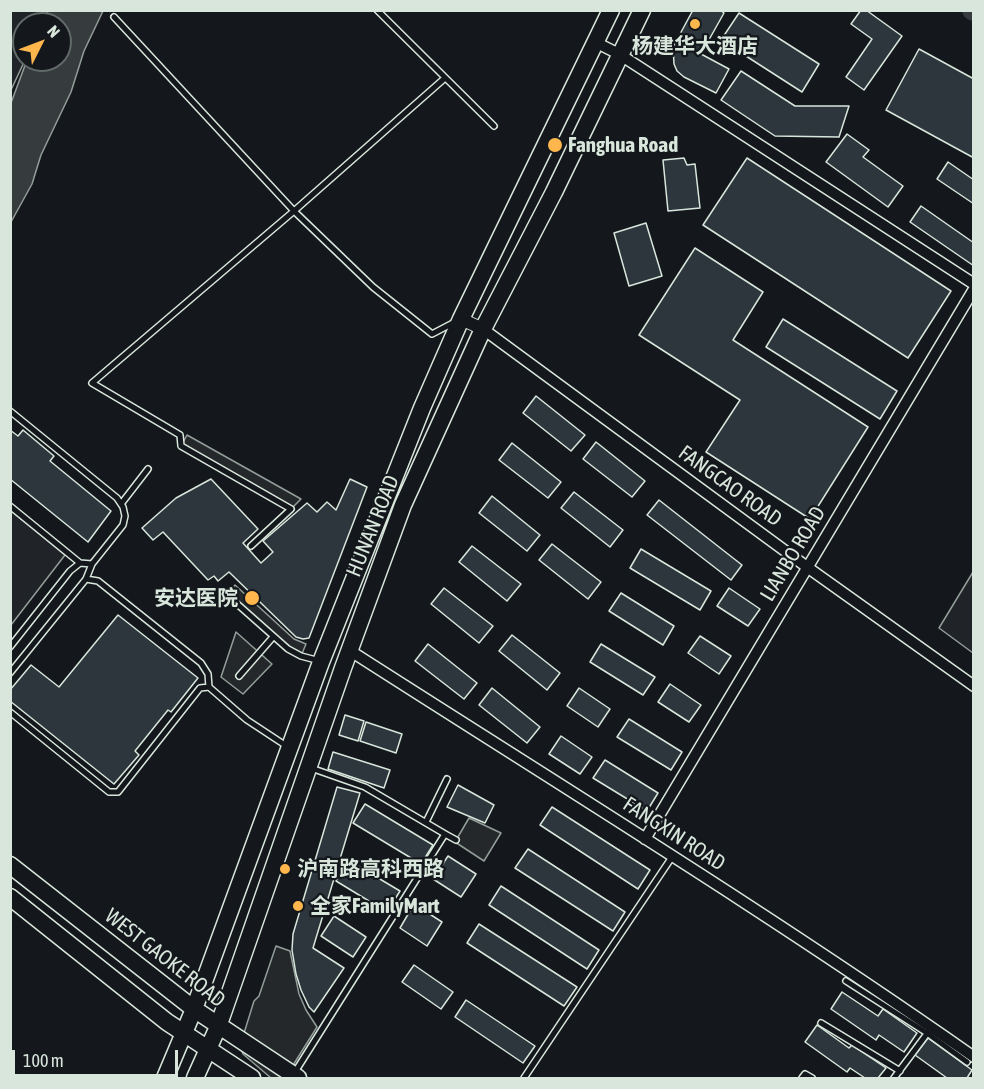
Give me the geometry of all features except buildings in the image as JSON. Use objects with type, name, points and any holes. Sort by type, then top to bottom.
[{"type":"main road","name":"HUNAN ROAD","points":[[165,1078],[194,1010],[321,662],[418,419],[461,319],[611,10]]},
{"type":"main road","name":"HUNAN ROAD","points":[[195,1078],[218,1027],[349,650],[403,505],[483,329],[554,192],[642,10]]},
{"type":"main road","name":"WEST GAOKE ROAD","points":[[10,865],[194,1010],[294,1077]]},
{"type":"main road","points":[[10,897],[185,1034],[252,1078]]},
{"type":"street","points":[[595,42],[619,54],[974,287]]},
{"type":"street","name":"LIANBO ROAD","points":[[645,839],[974,287]]},
{"type":"street","name":"FANGCAO ROAD","points":[[461,319],[483,329],[807,567],[974,686]]},
{"type":"street","name":"FANGXIN ROAD","points":[[349,650],[672,856],[970,1060]]},
{"type":"lane","points":[[377,10],[494,126]]},
{"type":"lane","points":[[114,16],[294,211],[372,287],[432,334],[461,319]]},
{"type":"lane","points":[[250,546],[291,509],[181,446],[180,435],[92,383],[294,211],[445,78]]},
{"type":"lane","points":[[10,411],[117,498],[125,516],[123,525],[92,564],[86,579],[10,673]]},
{"type":"lane","points":[[121,504],[148,469]]},
{"type":"lane","points":[[10,507],[80,563],[92,564]]},
{"type":"lane","points":[[10,647],[70,571],[80,563]]},
{"type":"lane","points":[[86,579],[98,581],[201,663],[208,674],[209,687],[247,720],[290,748]]},
{"type":"lane","points":[[227,595],[288,649],[321,662]]},
{"type":"lane","points":[[239,676],[273,637]]},
{"type":"lane","points":[[10,712],[109,792],[118,792],[200,688],[209,687]]},
{"type":"lane","points":[[308,767],[365,787],[456,840]]},
{"type":"lane","points":[[426,822],[447,779]]},
{"type":"lane","points":[[294,1077],[445,834]]},
{"type":"lane","points":[[524,1078],[672,856]]},
{"type":"lane","points":[[846,981],[929,1030],[894,1078]]},
{"type":"lane","points":[[821,1023],[900,1071]]},
{"type":"lane","points":[[802,1078],[805,1074],[812,1078]]},
{"type":"shaded area","points":[[11,11],[48,11],[12,12],[12,72],[19,72],[11,90]]},
{"type":"shaded area","points":[[103,11],[84,51],[71,92],[41,155],[32,184],[11,222],[11,103],[23,72],[72,72],[72,12],[48,12]]},
{"type":"shaded area","points":[[187,435],[301,499],[291,509],[181,446]]},
{"type":"shaded area","points":[[11,511],[65,555],[11,625]]},
{"type":"shaded area","points":[[973,572],[973,653],[939,628]]},
{"type":"shaded area","points":[[235,585],[294,639],[306,644],[301,656],[288,649],[227,595]]},
{"type":"shaded area","points":[[236,632],[272,664],[243,694],[221,677]]},
{"type":"shaded area","points":[[469,818],[501,833],[484,861],[455,842]]},
{"type":"shaded area","points":[[276,946],[290,951],[299,994],[317,1027],[285,1078],[271,1078],[243,1054],[240,1046],[254,1001],[259,996]]},
{"type":"place","name":"杨建华大酒店","points":[[695,24]]},
{"type":"place","name":"Fanghua Road","points":[[555,145]]},
{"type":"place","name":"安达医院","points":[[252,598]]},
{"type":"place","name":"沪南路高科西路","points":[[285,869]]},
{"type":"place","name":"全家FamilyMart","points":[[298,906]]}]
